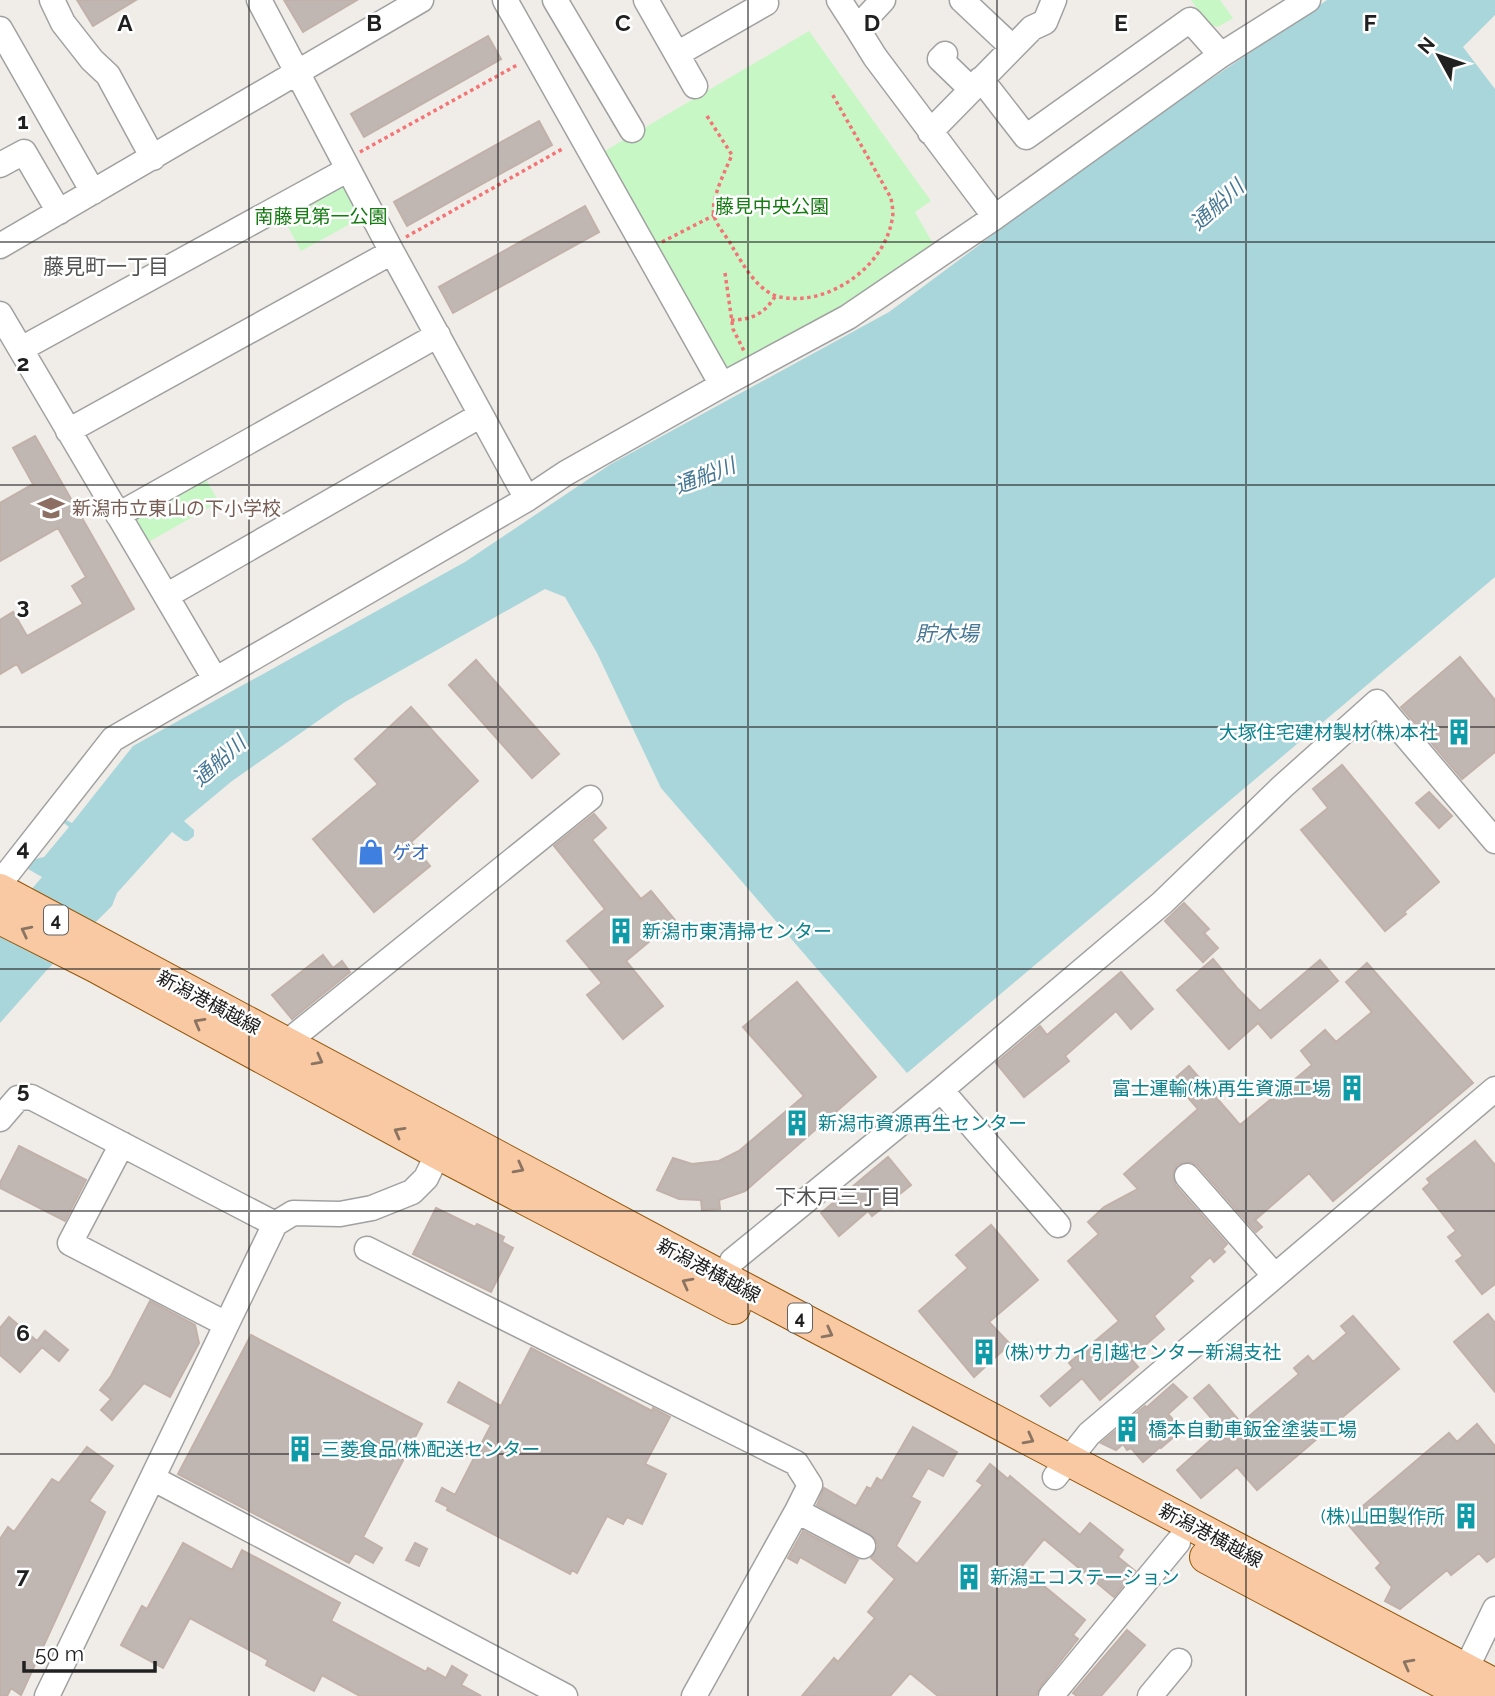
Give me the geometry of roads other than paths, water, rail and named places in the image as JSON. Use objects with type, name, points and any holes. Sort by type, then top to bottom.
[{"type":"main road","name":"新潟港横越線","points":[[1,896],[438,1153],[724,1291]]},
{"type":"main road","name":"新潟港横越線","points":[[101,957],[286,1043],[724,1291],[1061,1468],[1459,1687]]},
{"type":"main road","name":"新潟港横越線","points":[[1061,1468],[1178,1542],[1459,1687],[1495,1685]]},
{"type":"street","points":[[52,0],[62,23],[92,61],[108,75],[152,158]]},
{"type":"street","points":[[259,0],[390,250],[527,499]]},
{"type":"street","points":[[0,246],[421,0]]},
{"type":"street","points":[[555,0],[632,130]]},
{"type":"street","points":[[646,0],[695,86]]},
{"type":"street","points":[[677,54],[766,4],[764,0]]},
{"type":"street","points":[[839,0],[875,57],[995,217]]},
{"type":"street","points":[[857,28],[883,0]]},
{"type":"street","points":[[962,0],[1012,47]]},
{"type":"street","points":[[930,132],[1012,47],[1032,28],[1045,22],[1054,0]]},
{"type":"street","points":[[1,896],[113,739],[527,499],[566,473],[722,384],[848,317],[995,217],[1283,0]]},
{"type":"street","points":[[1216,49],[1308,0]]},
{"type":"street","points":[[510,2],[535,55],[722,384]]},
{"type":"street","points":[[945,54],[940,59],[976,84],[1026,137],[1189,20],[1216,49]]},
{"type":"street","points":[[0,29],[93,192]]},
{"type":"street","points":[[1,163],[24,152],[59,212]]},
{"type":"street","points":[[21,349],[345,165]]},
{"type":"street","points":[[68,431],[390,250]]},
{"type":"street","points":[[0,314],[215,679]]},
{"type":"street","points":[[118,515],[438,335]]},
{"type":"street","points":[[166,596],[481,415]]},
{"type":"street","points":[[724,1291],[732,1261],[942,1090],[1162,903],[1282,787],[1377,702],[1495,841]]},
{"type":"street","points":[[286,1043],[590,798]]},
{"type":"street","points":[[1061,1468],[1089,1434],[1495,1089]]},
{"type":"street","points":[[942,1090],[1058,1225]]},
{"type":"street","points":[[0,1119],[18,1098],[31,1097],[275,1224]]},
{"type":"street","points":[[122,1144],[70,1243],[226,1324]]},
{"type":"street","points":[[47,1696],[275,1224],[293,1213],[340,1214],[372,1208],[412,1192],[426,1178],[438,1153]]},
{"type":"street","points":[[1187,1176],[1275,1276]]},
{"type":"street","points":[[367,1249],[796,1463],[810,1485],[694,1696]]},
{"type":"street","points":[[153,1479],[565,1696]]},
{"type":"street","points":[[797,1511],[863,1546]]},
{"type":"street","points":[[1051,1696],[1178,1542]]},
{"type":"street","points":[[1459,1687],[1495,1609]]},
{"type":"street","points":[[1150,1696],[1179,1661]]},
{"type":"water","name":"貯木場","points":[[1327,0],[1495,0],[1495,15],[1463,47],[1495,89],[1495,577],[907,1073],[661,788],[597,653],[565,597],[545,589],[345,702],[232,781],[184,821],[194,830],[194,836],[184,841],[172,832],[117,893],[112,906],[46,971],[0,1023],[0,926],[42,877],[28,869],[35,859],[44,857],[69,827],[64,823],[66,820],[72,823],[133,746],[465,562],[611,464],[889,312],[1111,147]]},
{"type":"place","name":"新潟市立東山の下小学校","points":[[51,508]]},
{"type":"place","name":"大塚住宅建材製材(株)本社","points":[[1459,732]]},
{"type":"place","name":"ゲオ","points":[[371,852]]},
{"type":"place","name":"新潟市東清掃センター","points":[[621,931]]},
{"type":"place","name":"富士運輸(株)再生資源工場","points":[[1352,1088]]},
{"type":"place","name":"新潟市資源再生センター","points":[[797,1123]]},
{"type":"place","name":"(株)サカイ引越センター新潟支社","points":[[984,1352]]},
{"type":"place","name":"橋本自動車鈑金塗装工場","points":[[1127,1429]]},
{"type":"place","name":"三菱食品(株)配送センター","points":[[300,1449]]},
{"type":"place","name":"(株)山田製作所","points":[[1466,1516]]},
{"type":"place","name":"新潟エコステーション","points":[[969,1577]]},
{"type":"district","name":"藤見町一丁目","points":[[106,267]]},
{"type":"district","name":"下木戸三丁目","points":[[838,1197]]},
{"type":"water label","name":"通船川","points":[[1217,205]]},
{"type":"water label","name":"通船川","points":[[705,476]]},
{"type":"water label","name":"通船川","points":[[219,761]]},
{"type":"park label","name":"藤見中央公園","points":[[772,206]]},
{"type":"park label","name":"南藤見第一公園","points":[[321,216]]}]
